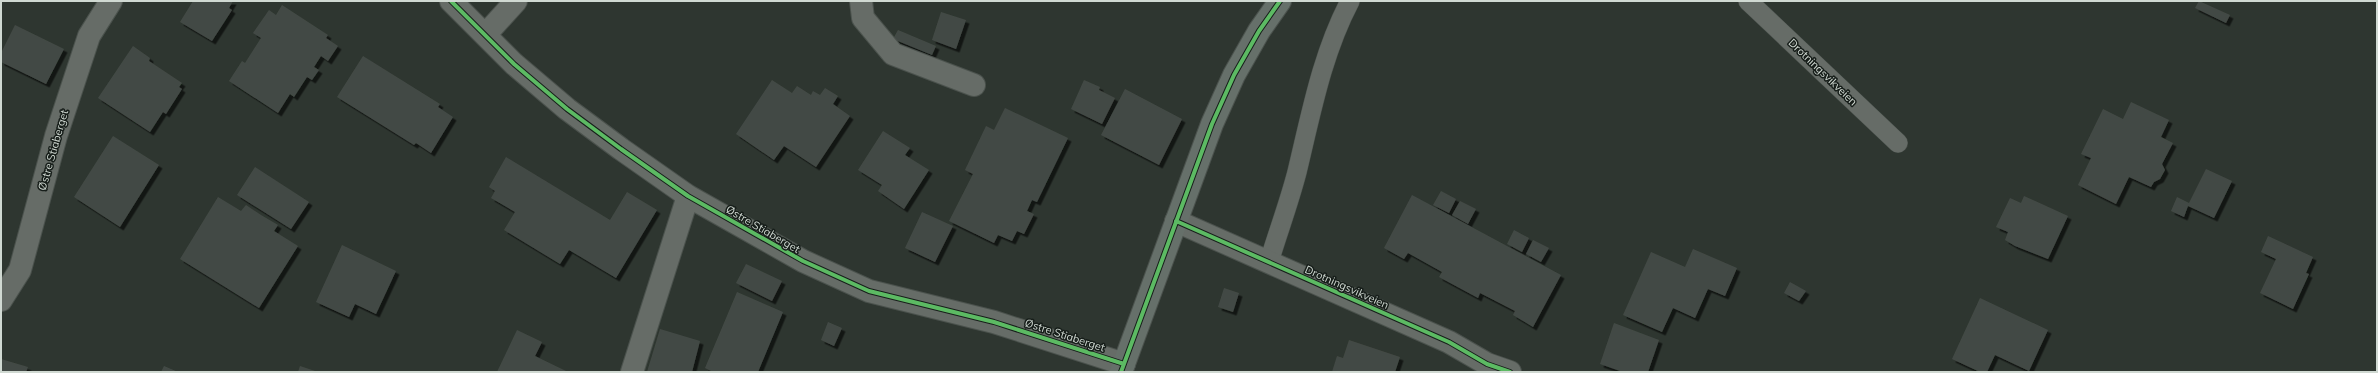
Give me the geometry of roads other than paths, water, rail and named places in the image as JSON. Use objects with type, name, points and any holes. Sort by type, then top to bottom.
[{"type":"main road","points":[[1122,368],[1212,124],[1234,75],[1259,31],[1280,1]]},
{"type":"street","name":"Østre Stiaberget","points":[[1,300],[20,270],[56,136],[89,36],[111,1]]},
{"type":"street","name":"Østre Stiaberget","points":[[451,1],[486,34],[514,64],[567,109],[688,196],[803,262],[869,290],[994,322],[1122,368]]},
{"type":"street","points":[[486,34],[516,1]]},
{"type":"street","points":[[861,1],[863,18],[893,54],[974,85]]},
{"type":"street","points":[[632,372],[688,196]]},
{"type":"street","name":"Drotningsvikveien","points":[[1176,221],[1449,342],[1487,364],[1510,372]]},
{"type":"lane","points":[[1269,262],[1296,174],[1317,84],[1340,19],[1350,1]]},
{"type":"lane","name":"Drotningsvikveien","points":[[1748,1],[1898,143]]}]
